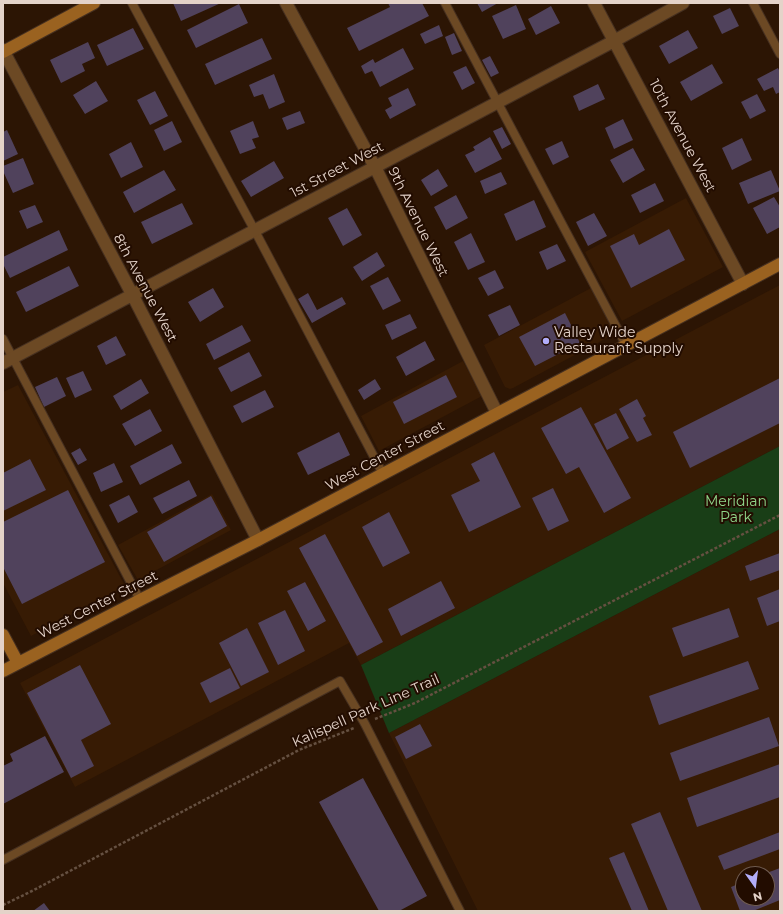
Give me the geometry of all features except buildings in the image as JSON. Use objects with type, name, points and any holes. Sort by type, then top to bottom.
[{"type":"street","points":[[3,51],[94,3]]},
{"type":"street","name":"9th Avenue West","points":[[286,3],[375,167],[497,413]]},
{"type":"street","name":"10th Avenue West","points":[[594,3],[743,284]]},
{"type":"street","name":"1st Street West","points":[[8,360],[255,231],[684,3]]},
{"type":"street","name":"8th Avenue West","points":[[3,51],[132,294],[258,540]]},
{"type":"street","name":"West Center Street","points":[[3,671],[258,540],[780,264]]},
{"type":"street","points":[[3,635],[18,663]]},
{"type":"lane","points":[[132,3],[255,231],[383,474]]},
{"type":"lane","points":[[445,3],[626,345]]},
{"type":"lane","points":[[753,3],[780,54]]},
{"type":"lane","points":[[3,339],[8,360],[140,600]]},
{"type":"lane","points":[[3,860],[340,681],[365,724],[460,911]]},
{"type":"path","name":"Kalispell Park Line Trail","points":[[3,905],[300,750],[415,703],[780,515]]},
{"type":"shaded area","points":[[686,198],[723,267],[622,321],[585,252]]},
{"type":"shaded area","points":[[780,285],[780,446],[361,665],[349,643],[75,787],[20,683]]},
{"type":"shaded area","points":[[591,288],[616,333],[513,388],[510,389],[505,387],[484,345]]},
{"type":"shaded area","points":[[463,361],[482,396],[379,451],[361,416]]},
{"type":"shaded area","points":[[18,385],[125,586],[31,636],[3,583],[3,392]]},
{"type":"shaded area","points":[[212,494],[231,530],[138,580],[118,545]]},
{"type":"shaded area","points":[[780,529],[780,911],[478,911],[389,733]]},
{"type":"green space","name":"Meridian Park","points":[[780,446],[780,529],[389,733],[361,665]]},
{"type":"place","name":"Valley Wide Restaurant Supply","points":[[546,341]]}]
